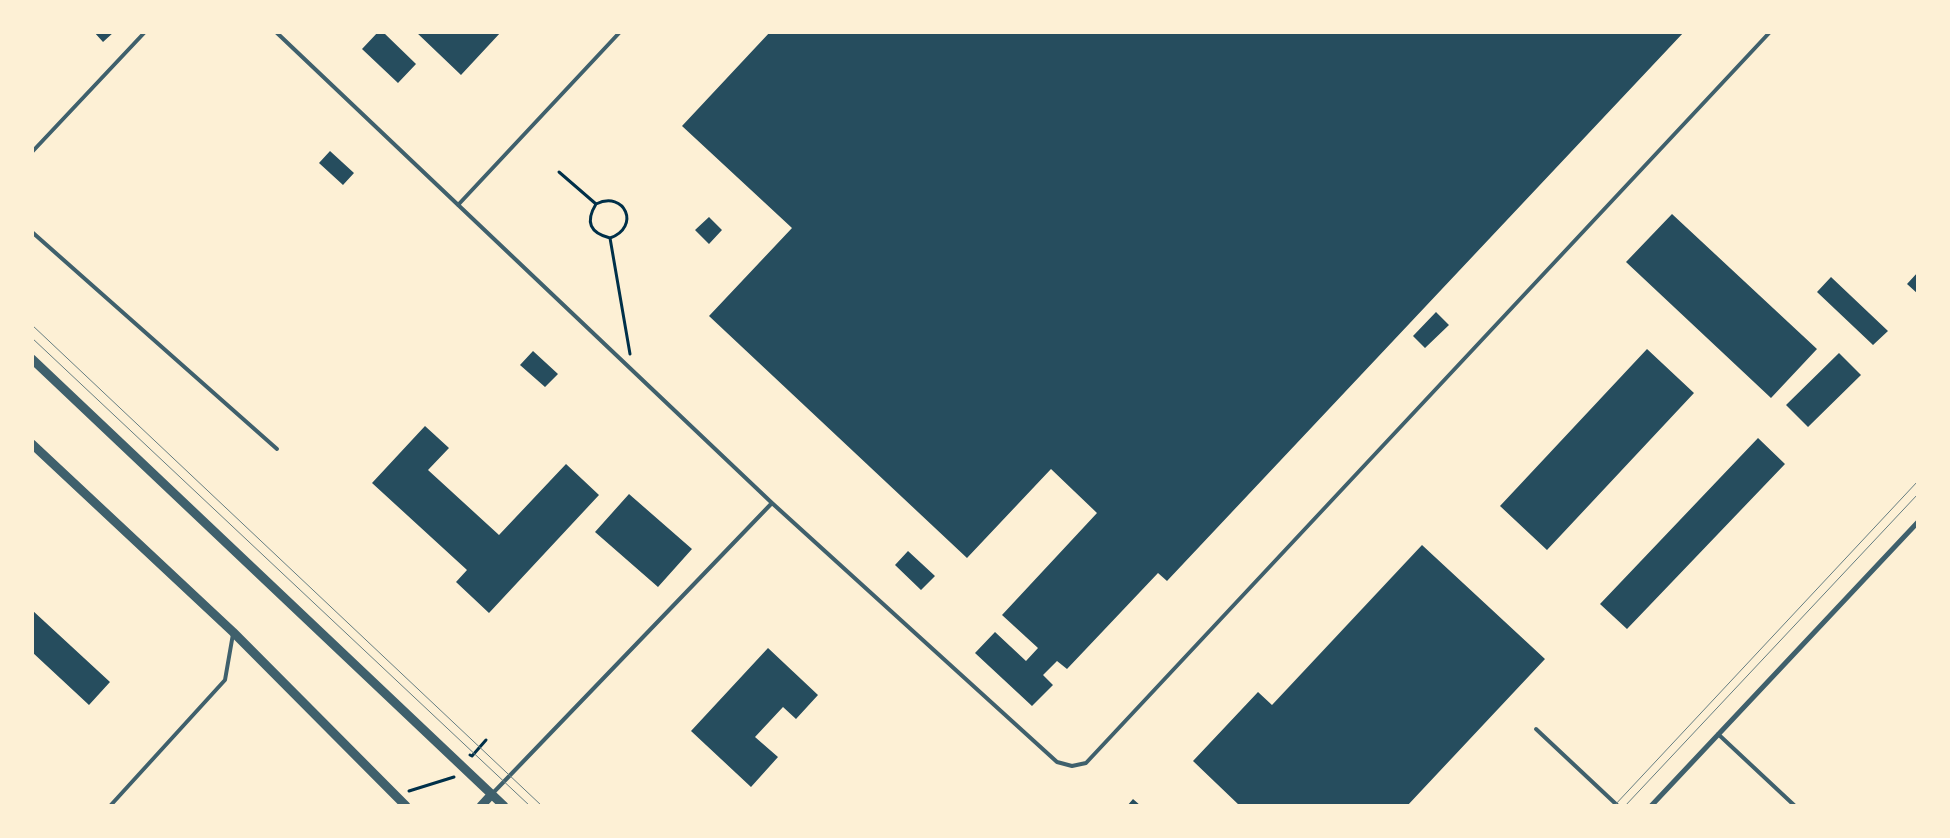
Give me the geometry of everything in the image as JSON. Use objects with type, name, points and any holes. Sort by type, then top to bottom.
[{"type":"street","points":[[32,359],[504,806]]},
{"type":"street","points":[[32,444],[233,632],[406,806]]},
{"type":"street","points":[[1651,806],[1918,522]]},
{"type":"street","points":[[481,806],[492,794]]},
{"type":"lane","points":[[32,152],[145,32]]},
{"type":"lane","points":[[276,32],[772,503],[1057,762],[1072,766],[1086,763],[1770,32]]},
{"type":"lane","points":[[458,205],[620,32]]},
{"type":"lane","points":[[32,232],[277,449]]},
{"type":"lane","points":[[492,794],[772,503]]},
{"type":"lane","points":[[110,806],[225,680],[233,632]]},
{"type":"lane","points":[[1536,728],[1618,806]]},
{"type":"lane","points":[[1718,734],[1795,806]]},
{"type":"path","points":[[559,172],[596,204]]},
{"type":"path","points":[[604,200],[613,200],[626,211],[627,220],[624,228],[618,235],[610,238],[598,235],[591,226],[590,214],[596,204],[604,200]]},
{"type":"path","points":[[610,238],[633,371]]},
{"type":"path","points":[[472,756],[486,740]]},
{"type":"path","points":[[406,792],[454,777]]},
{"type":"building","points":[[94,32],[114,32],[103,42]]},
{"type":"building","points":[[378,32],[383,32],[416,64],[398,83],[362,49]]},
{"type":"building","points":[[416,32],[501,32],[461,75]]},
{"type":"building","points":[[770,32],[1684,32],[1167,581],[1158,573],[1067,669],[1057,661],[1043,675],[1053,685],[1032,706],[975,653],[995,632],[1026,661],[1038,648],[1002,615],[1097,513],[1051,469],[967,558],[709,316],[792,228],[682,126]]},
{"type":"building","points":[[330,151],[354,173],[343,185],[319,163]]},
{"type":"building","points":[[1672,214],[1817,349],[1771,398],[1626,262]]},
{"type":"building","points":[[709,217],[722,230],[709,244],[695,230]]},
{"type":"building","points":[[1918,272],[1918,294],[1907,284]]},
{"type":"building","points":[[1831,277],[1888,331],[1873,345],[1817,292]]},
{"type":"building","points":[[1436,312],[1449,325],[1425,348],[1413,336]]},
{"type":"building","points":[[1647,349],[1694,393],[1547,550],[1500,506]]},
{"type":"building","points":[[533,351],[558,374],[545,387],[520,365]]},
{"type":"building","points":[[1839,353],[1861,375],[1808,427],[1786,405]]},
{"type":"building","points":[[425,426],[449,448],[428,470],[499,535],[566,464],[599,495],[489,613],[456,582],[467,570],[372,483]]},
{"type":"building","points":[[1758,438],[1785,464],[1627,629],[1600,604]]},
{"type":"building","points":[[629,494],[692,549],[658,587],[595,532]]},
{"type":"building","points":[[1422,545],[1545,659],[1407,806],[1240,806],[1193,761],[1258,692],[1272,705]]},
{"type":"building","points":[[908,551],[935,576],[921,590],[895,565]]},
{"type":"building","points":[[32,610],[110,682],[89,705],[32,652]]},
{"type":"building","points":[[768,648],[818,695],[796,719],[783,707],[755,737],[778,757],[751,787],[691,731]]},
{"type":"building","points":[[1133,799],[1141,806],[1127,806]]},
{"type":"tram line","points":[[32,325],[542,806]]},
{"type":"tram line","points":[[32,338],[530,806]]},
{"type":"tram line","points":[[1614,806],[1918,481]]},
{"type":"tram line","points":[[1625,806],[1918,494]]}]
